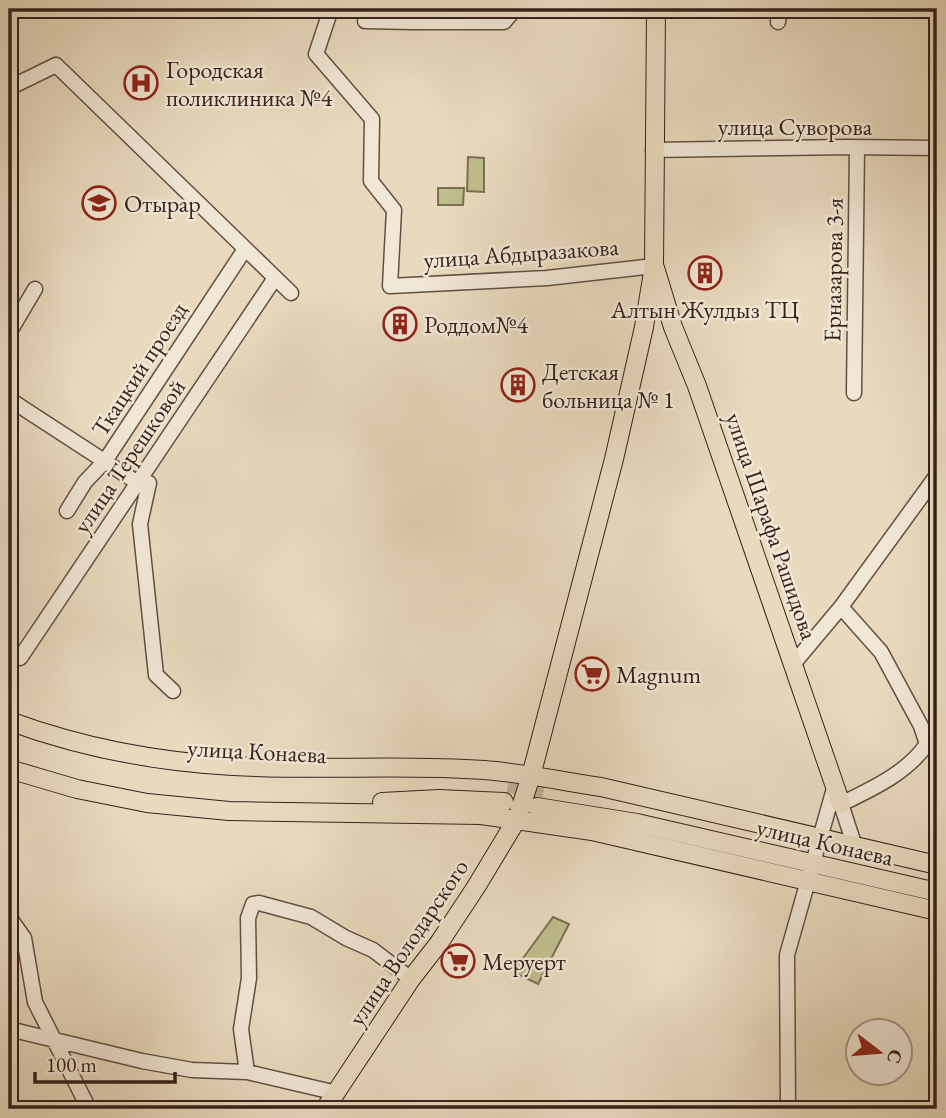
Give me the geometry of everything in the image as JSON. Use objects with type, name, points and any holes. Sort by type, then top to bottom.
[{"type":"main road","name":"улица Шарафа Рашидова","points":[[538,783],[537,751],[614,460],[639,351],[654,266],[656,9]]},
{"type":"main road","name":"улица Шарафа Рашидова","points":[[654,266],[841,804]]},
{"type":"main road","points":[[9,721],[87,745],[180,761],[232,766],[485,770],[538,783],[612,789],[816,850],[855,847],[937,865]]},
{"type":"main road","name":"улица Конаева","points":[[9,733],[85,756],[192,774],[231,778],[437,780],[508,806]]},
{"type":"main road","name":"улица Конаева","points":[[9,757],[79,778],[149,792],[229,800],[376,803],[484,799],[592,831],[937,911]]},
{"type":"main road","points":[[9,769],[88,791],[147,803],[201,808],[294,813],[437,813],[508,806]]},
{"type":"main road","name":"улица Володарского","points":[[325,1109],[411,979],[439,943],[508,806],[531,802],[538,783]]},
{"type":"main road","name":"улица Конаева","points":[[531,802],[637,823],[816,850],[937,877]]},
{"type":"main road","name":"улица Конаева","points":[[816,850],[937,892]]},
{"type":"street","name":"улица Абдыразакова","points":[[331,9],[316,54],[372,119],[371,181],[394,210],[390,286],[547,278],[654,266]]},
{"type":"street","points":[[365,21],[413,15],[504,22],[515,9]]},
{"type":"street","points":[[9,88],[56,65],[291,293]]},
{"type":"street","name":"Ерназарова 3-я","points":[[854,394],[857,148]]},
{"type":"street","name":"улица Суворова","points":[[653,150],[937,148]]},
{"type":"street","name":"Ткацкий проезд","points":[[68,511],[85,482],[106,461],[245,249]]},
{"type":"street","name":"улица Терешковой","points":[[15,654],[138,482],[275,278]]},
{"type":"street","points":[[9,333],[35,289]]},
{"type":"street","points":[[9,399],[138,482],[149,483],[140,524],[156,675],[173,691]]},
{"type":"street","points":[[794,663],[841,607],[937,475]]},
{"type":"street","points":[[841,607],[881,652],[928,744],[919,755],[884,783],[841,804],[855,847]]},
{"type":"street","points":[[788,1109],[787,955],[835,785]]},
{"type":"street","points":[[247,1072],[241,1029],[249,978],[248,918],[253,904],[259,903],[312,917],[346,938],[373,950],[411,979]]},
{"type":"street","points":[[9,918],[24,938],[35,1002],[89,1109]]},
{"type":"street","points":[[9,1029],[142,1061],[180,1068],[247,1072],[337,1093]]},
{"type":"shaded area","points":[[468,157],[484,158],[484,192],[467,191]]},
{"type":"shaded area","points":[[438,188],[464,188],[463,205],[438,205]]},
{"type":"shaded area","points":[[553,917],[569,924],[538,984],[513,972]]},
{"type":"tunnel","points":[[508,784],[544,789]]},
{"type":"place","name":"Городская поликлиника №4","points":[[141,83]]},
{"type":"place","name":"Отырар","points":[[99,203]]},
{"type":"place","name":"Алтын Жулдыз ТЦ","points":[[705,273]]},
{"type":"place","name":"Роддом№4","points":[[400,324]]},
{"type":"place","name":"Детская больница № 1","points":[[518,385]]},
{"type":"place","name":"Magnum","points":[[592,674]]},
{"type":"place","name":"Меруерт","points":[[458,961]]}]
